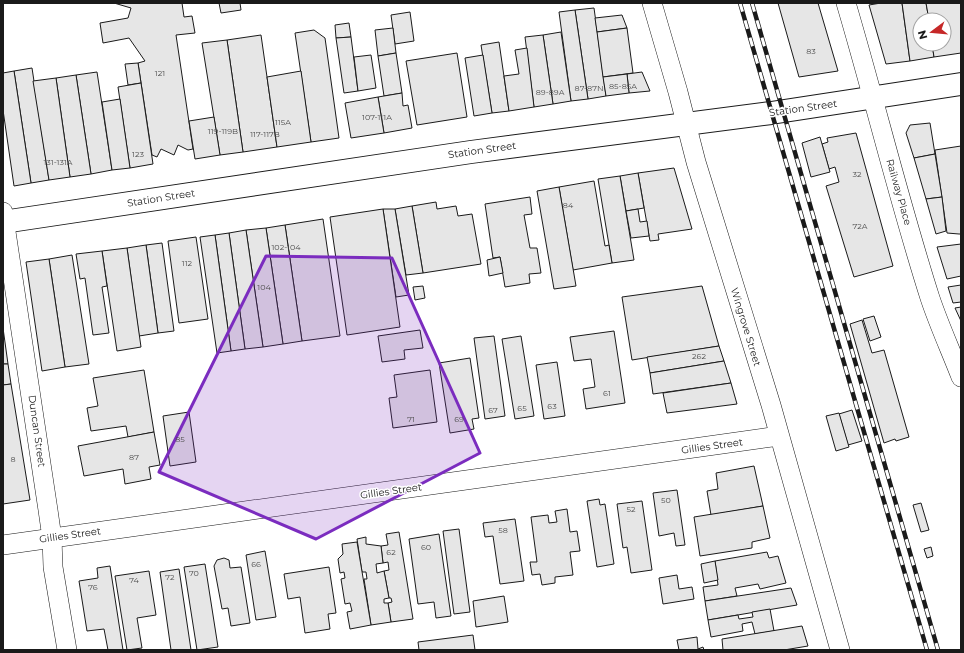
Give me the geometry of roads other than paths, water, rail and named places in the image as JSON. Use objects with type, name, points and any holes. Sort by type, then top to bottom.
[{"type":"main road","name":"Station Street","points":[[4,218],[471,152],[771,113],[961,84]]},
{"type":"street","name":"Wingrove Street","points":[[652,3],[678,92],[696,162],[771,405],[840,650]]},
{"type":"street","name":"Railway Place","points":[[846,3],[931,299],[961,378]]},
{"type":"street","name":"Duncan Street","points":[[4,218],[52,538],[53,567],[67,650]]},
{"type":"street","name":"Gillies Street","points":[[3,545],[779,436]]},
{"type":"railway","points":[[740,3],[927,650]]},
{"type":"railway","points":[[752,3],[938,650]]}]
